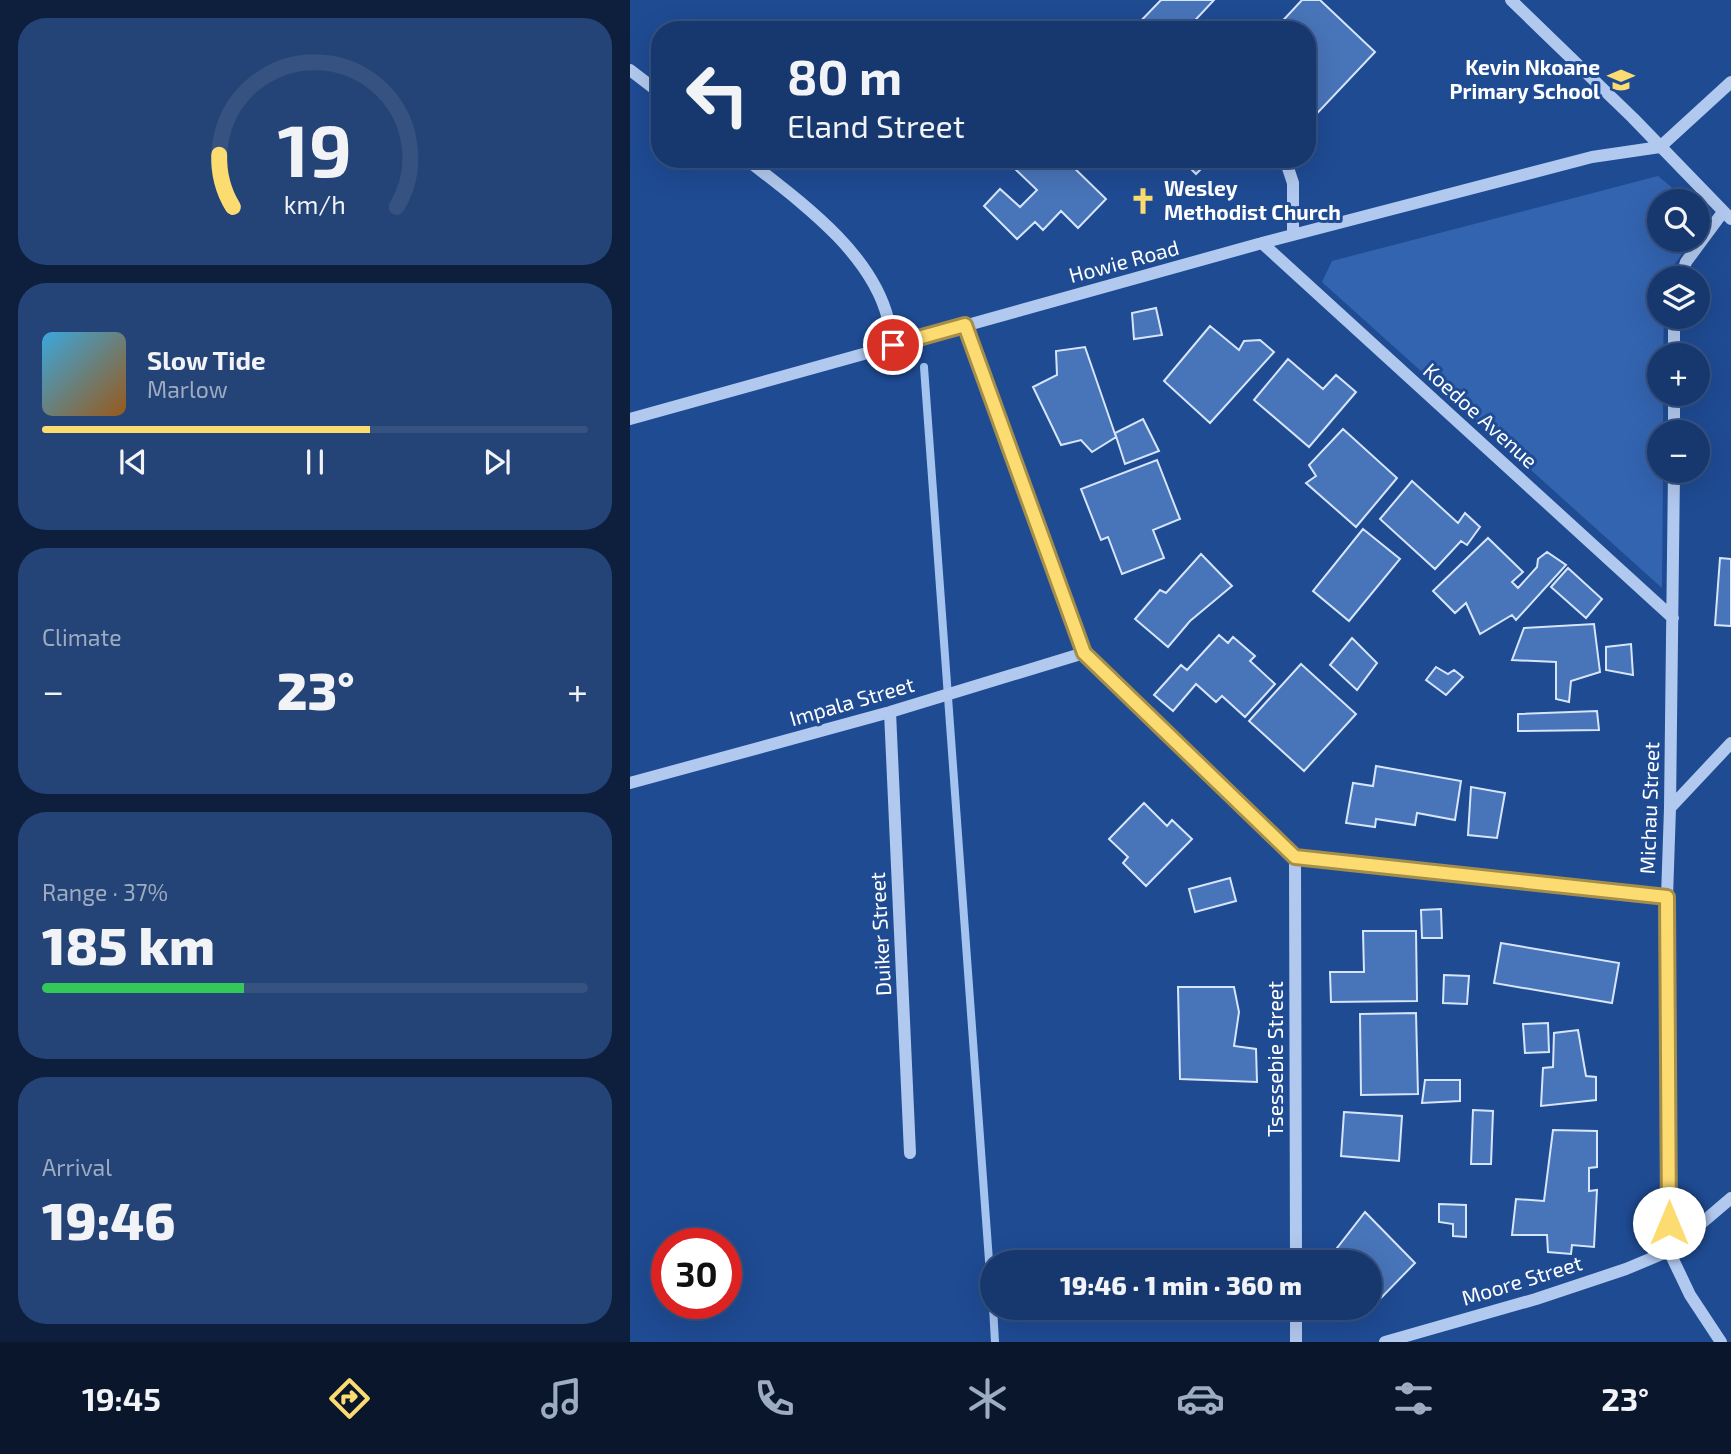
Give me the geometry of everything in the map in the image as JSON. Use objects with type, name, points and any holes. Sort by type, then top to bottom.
[{"type":"street","points":[[1511,0],[1727,216],[1685,266]]},
{"type":"street","points":[[630,69],[651,86]]},
{"type":"street","points":[[1660,147],[1731,82]]},
{"type":"street","name":"Howie Road","points":[[630,419],[1262,243],[1592,157],[1660,147]]},
{"type":"street","points":[[758,168],[810,209],[844,244],[872,279],[888,317],[893,345]]},
{"type":"street","points":[[1288,168],[1293,184],[1293,235]]},
{"type":"street","name":"Koedoe Avenue","points":[[1262,243],[1673,618]]},
{"type":"street","points":[[965,325],[1084,653],[1295,857],[1667,897]]},
{"type":"street","name":"Michau Street","points":[[1674,483],[1667,897],[1669,1251],[1690,1294],[1721,1342]]},
{"type":"street","name":"Impala Street","points":[[630,783],[890,712],[1084,653]]},
{"type":"street","name":"Duiker Street","points":[[890,712],[910,1153]]},
{"type":"street","points":[[1670,808],[1731,743]]},
{"type":"street","name":"Tsessebie Street","points":[[1295,857],[1296,1250]]},
{"type":"street","name":"Moore Street","points":[[1385,1342],[1536,1299],[1626,1269],[1669,1251],[1731,1198]]},
{"type":"street","points":[[1296,1320],[1296,1342]]},
{"type":"shaded area","points":[[1658,176],[1674,189],[1647,189],[1647,252],[1683,252],[1673,266],[1647,266],[1647,329],[1664,329],[1663,343],[1647,343],[1647,406],[1663,406],[1663,420],[1647,420],[1647,483],[1663,483],[1662,588],[1322,282],[1332,261]]},
{"type":"building","points":[[1161,0],[1214,0],[1194,21],[1141,21]]},
{"type":"building","points":[[1302,0],[1320,0],[1375,52],[1316,114],[1316,21],[1282,21]]},
{"type":"building","points":[[1014,168],[1074,168],[1106,199],[1078,228],[1061,211],[1043,230],[1035,222],[1017,239],[984,206],[1000,189],[1020,207],[1037,190]]},
{"type":"building","points":[[1190,168],[1202,168],[1196,174]]},
{"type":"building","points":[[1156,308],[1162,335],[1134,339],[1132,313]]},
{"type":"building","points":[[1210,326],[1239,350],[1244,341],[1260,340],[1274,352],[1210,423],[1164,381]]},
{"type":"building","points":[[1085,347],[1116,437],[1092,452],[1081,440],[1061,445],[1033,387],[1057,375],[1056,351]]},
{"type":"building","points":[[1288,359],[1323,389],[1336,375],[1356,392],[1309,447],[1254,400]]},
{"type":"building","points":[[1143,419],[1159,451],[1125,464],[1115,433]]},
{"type":"building","points":[[1343,429],[1397,478],[1356,527],[1306,483],[1316,476],[1309,465]]},
{"type":"building","points":[[1157,460],[1180,519],[1153,530],[1164,558],[1122,574],[1108,537],[1101,540],[1081,489]]},
{"type":"building","points":[[1412,481],[1458,523],[1465,513],[1480,527],[1467,545],[1461,541],[1435,569],[1380,519]]},
{"type":"building","points":[[1363,529],[1400,559],[1349,621],[1313,591]]},
{"type":"building","points":[[1488,538],[1523,572],[1512,582],[1518,588],[1537,567],[1538,559],[1547,552],[1566,565],[1516,620],[1512,615],[1480,634],[1466,603],[1455,613],[1433,591]]},
{"type":"building","points":[[1201,554],[1232,586],[1190,621],[1168,647],[1135,619],[1160,590],[1166,593]]},
{"type":"building","points":[[1720,558],[1731,559],[1731,626],[1715,625]]},
{"type":"building","points":[[1568,568],[1602,599],[1586,618],[1551,587]]},
{"type":"building","points":[[1594,624],[1600,672],[1571,681],[1569,702],[1556,699],[1556,662],[1512,660],[1524,628]]},
{"type":"building","points":[[1219,635],[1228,643],[1233,637],[1255,656],[1250,661],[1275,684],[1245,717],[1222,696],[1216,702],[1196,684],[1173,711],[1154,695],[1181,665],[1187,670]]},
{"type":"building","points":[[1352,638],[1377,663],[1357,690],[1330,665]]},
{"type":"building","points":[[1631,644],[1633,675],[1606,670],[1606,647]]},
{"type":"building","points":[[1301,664],[1356,714],[1304,771],[1249,721]]},
{"type":"building","points":[[1436,667],[1448,674],[1454,670],[1463,677],[1446,695],[1426,680]]},
{"type":"building","points":[[1597,711],[1599,730],[1518,731],[1518,714]]},
{"type":"building","points":[[1376,766],[1461,781],[1455,820],[1417,813],[1415,825],[1376,819],[1375,827],[1346,823],[1353,783],[1373,786]]},
{"type":"building","points":[[1471,787],[1505,793],[1497,838],[1468,835]]},
{"type":"building","points":[[1144,803],[1167,826],[1172,820],[1192,839],[1146,886],[1123,863],[1128,857],[1109,839]]},
{"type":"building","points":[[1230,878],[1236,901],[1195,912],[1189,889]]},
{"type":"building","points":[[1441,909],[1442,938],[1422,938],[1421,910]]},
{"type":"building","points":[[1363,931],[1416,931],[1417,1001],[1331,1002],[1330,972],[1364,972]]},
{"type":"building","points":[[1501,943],[1619,963],[1612,1003],[1494,983]]},
{"type":"building","points":[[1444,975],[1469,976],[1467,1004],[1443,1003]]},
{"type":"building","points":[[1178,987],[1234,987],[1239,1012],[1234,1046],[1256,1049],[1257,1082],[1180,1079]]},
{"type":"building","points":[[1416,1013],[1418,1094],[1361,1095],[1360,1014]]},
{"type":"building","points":[[1548,1023],[1549,1052],[1525,1053],[1523,1024]]},
{"type":"building","points":[[1578,1030],[1586,1076],[1596,1077],[1596,1100],[1541,1106],[1543,1068],[1553,1067],[1554,1033]]},
{"type":"building","points":[[1425,1080],[1460,1080],[1460,1101],[1422,1103]]},
{"type":"building","points":[[1473,1110],[1493,1111],[1491,1164],[1471,1164]]},
{"type":"building","points":[[1344,1112],[1402,1116],[1399,1161],[1341,1156]]},
{"type":"building","points":[[1553,1130],[1597,1131],[1597,1167],[1589,1168],[1589,1191],[1597,1190],[1594,1247],[1572,1245],[1571,1254],[1548,1252],[1547,1235],[1512,1235],[1516,1199],[1544,1201]]},
{"type":"building","points":[[1439,1204],[1466,1205],[1466,1237],[1453,1236],[1453,1224],[1439,1222]]},
{"type":"building","points":[[1365,1212],[1415,1263],[1382,1297],[1382,1250],[1336,1250]]},
{"type":"waterway","points":[[924,367],[988,1250]]},
{"type":"waterway","points":[[994,1320],[995,1342]]},
{"type":"place","name":"Kevin Nkoane Primary School","points":[[1621,80]]},
{"type":"place","name":"Wesley Methodist Church","points":[[1143,201]]},
{"type":"route","points":[[893,345],[965,325],[1084,653],[1295,857],[1667,897],[1669,1223]]}]
